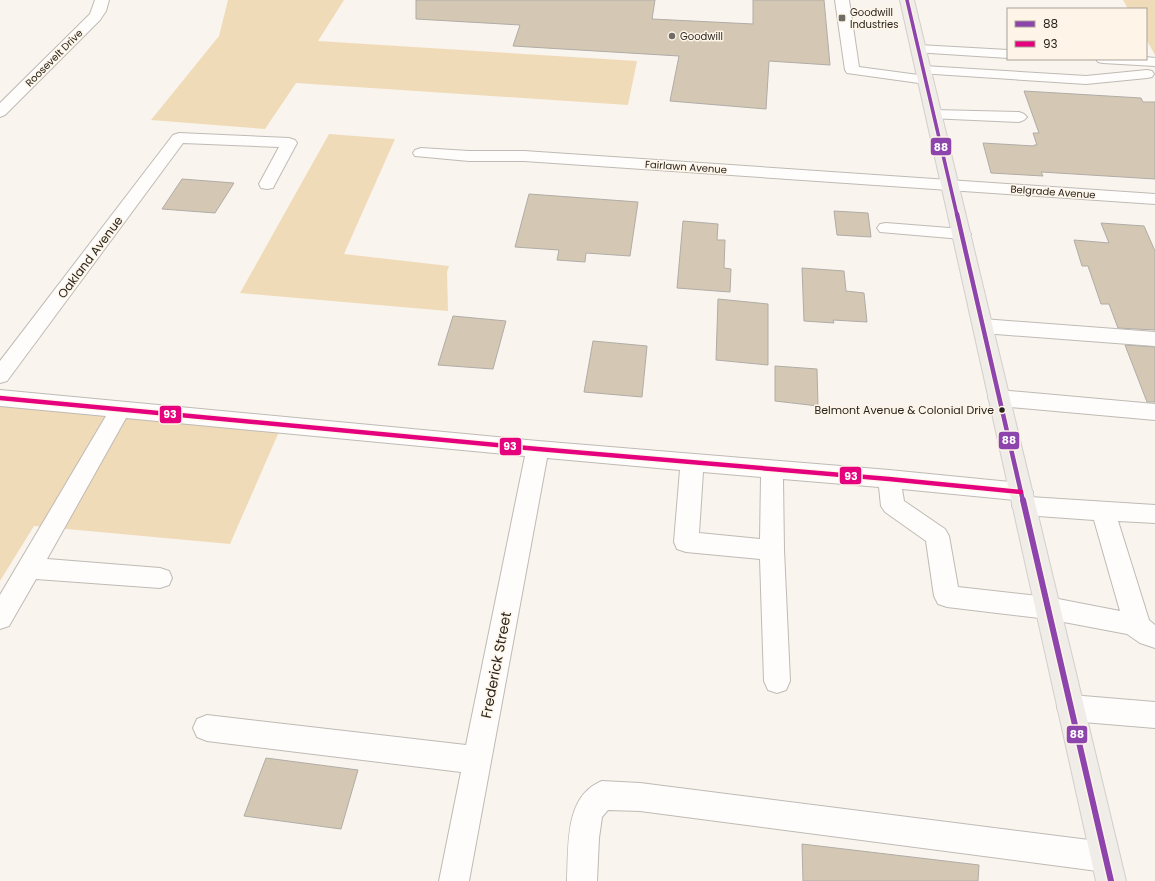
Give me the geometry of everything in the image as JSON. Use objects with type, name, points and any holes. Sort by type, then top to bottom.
[{"type":"main road","points":[[907,0],[1108,869]]},
{"type":"street","name":"Roosevelt Drive","points":[[0,112],[95,17],[101,6],[102,0]]},
{"type":"street","points":[[842,0],[852,70],[925,75],[1086,80],[1148,66]]},
{"type":"street","points":[[919,49],[1007,54]]},
{"type":"street","points":[[1109,60],[1148,66]]},
{"type":"street","points":[[1148,66],[1155,88]]},
{"type":"street","points":[[934,115],[1018,117]]},
{"type":"street","name":"Oakland Avenue","points":[[0,376],[179,138],[289,143],[267,184]]},
{"type":"street","name":"Fairlawn Avenue","points":[[421,153],[486,157],[524,156],[950,185]]},
{"type":"street","name":"Belgrade Avenue","points":[[950,185],[1155,199]]},
{"type":"street","points":[[886,228],[962,234]]},
{"type":"street","points":[[983,326],[1155,339]]},
{"type":"street","points":[[0,398],[538,449],[889,478],[1103,511],[1155,514]]},
{"type":"street","points":[[999,398],[1155,412]]},
{"type":"street","points":[[0,618],[120,410]]},
{"type":"street","name":"Frederick Street","points":[[454,881],[538,449]]},
{"type":"street","points":[[692,462],[686,542],[772,550]]},
{"type":"street","points":[[772,468],[772,550],[777,681]]},
{"type":"street","points":[[889,478],[893,506],[937,536],[947,596],[1048,608],[1127,623],[1147,632]]},
{"type":"street","points":[[1103,511],[1147,632]]},
{"type":"street","points":[[28,568],[160,578]]},
{"type":"street","points":[[1071,708],[1155,715]]},
{"type":"street","points":[[207,728],[477,760]]},
{"type":"street","points":[[582,881],[584,838],[588,811],[602,795],[640,797],[1108,869]]},
{"type":"shaded area","points":[[228,0],[344,0],[318,41],[637,61],[628,105],[296,83],[265,129],[151,120],[219,36]]},
{"type":"shaded area","points":[[1123,0],[1155,0],[1155,55],[1147,41],[1147,8],[1127,8]]},
{"type":"shaded area","points":[[329,134],[395,139],[344,254],[449,266],[447,272],[448,311],[240,293]]},
{"type":"shaded area","points":[[0,399],[282,425],[230,544],[34,526],[0,581]]},
{"type":"building","name":"Goodwill","points":[[416,0],[655,0],[652,19],[753,24],[753,0],[824,0],[830,65],[769,61],[766,109],[670,101],[679,56],[513,46],[520,25],[416,19]]},
{"type":"building","points":[[1024,91],[1141,98],[1143,102],[1155,102],[1155,179],[1041,172],[1043,176],[991,173],[983,143],[1037,145],[1033,133],[1039,133]]},
{"type":"building","points":[[182,179],[234,183],[215,213],[162,209]]},
{"type":"building","points":[[529,194],[638,202],[630,256],[586,253],[585,262],[557,260],[559,250],[515,247]]},
{"type":"building","points":[[834,211],[868,213],[871,237],[837,235]]},
{"type":"building","points":[[683,221],[718,224],[717,240],[725,240],[724,268],[731,269],[730,292],[677,288]]},
{"type":"building","points":[[1101,223],[1144,226],[1155,251],[1155,330],[1118,328],[1109,304],[1101,304],[1088,266],[1082,266],[1074,240],[1109,243]]},
{"type":"building","points":[[802,268],[844,271],[846,291],[864,293],[867,322],[833,320],[834,323],[804,321]]},
{"type":"building","points":[[718,299],[768,304],[768,365],[716,360]]},
{"type":"building","points":[[453,316],[506,321],[493,369],[438,365]]},
{"type":"building","points":[[593,341],[647,346],[642,397],[584,392]]},
{"type":"building","points":[[1125,345],[1155,347],[1155,402],[1147,402]]},
{"type":"building","points":[[775,366],[817,369],[818,406],[775,401]]},
{"type":"building","points":[[266,758],[358,770],[341,829],[244,816]]},
{"type":"building","points":[[802,844],[979,865],[978,881],[803,881]]},
{"type":"transit line","name":"88","points":[[907,0],[1111,881]]},
{"type":"transit line","name":"93","points":[[0,398],[538,449],[889,479],[1021,492]]},
{"type":"place","name":"Goodwill Industries","points":[[842,18]]},
{"type":"place","name":"Goodwill","points":[[672,36]]},
{"type":"place","name":"Belmont Avenue & Colonial Drive","points":[[1002,410]]}]
